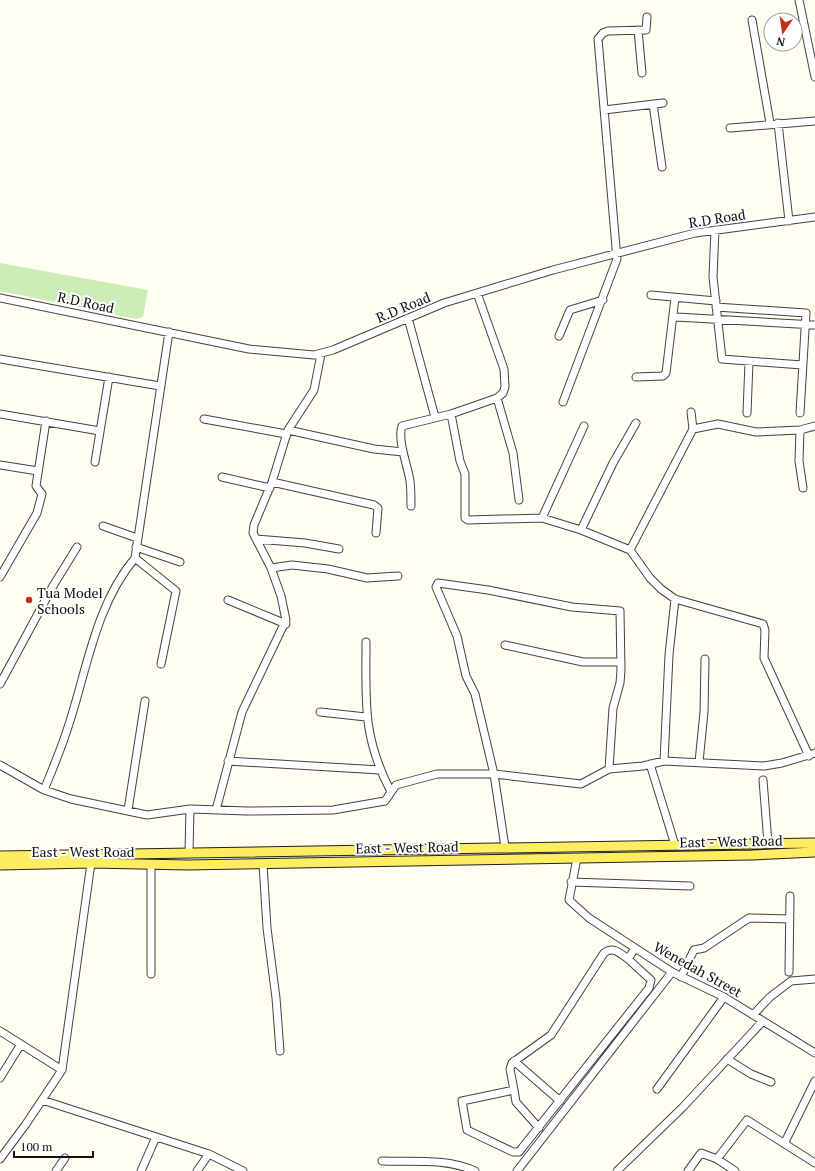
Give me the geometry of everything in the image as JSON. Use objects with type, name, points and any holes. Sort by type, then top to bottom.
[{"type":"main road","name":"East - West Road","points":[[0,856],[404,848],[815,843]]},
{"type":"main road","points":[[404,848],[404,860]]},
{"type":"main road","name":"East - West Road","points":[[0,866],[91,863],[263,864],[815,852]]},
{"type":"street","points":[[799,0],[815,77]]},
{"type":"street","points":[[563,402],[615,267],[617,253],[598,39],[600,35],[608,31],[646,30],[647,17]]},
{"type":"street","points":[[752,20],[770,123]]},
{"type":"street","points":[[638,30],[642,73]]},
{"type":"street","points":[[604,110],[663,103]]},
{"type":"street","points":[[653,104],[662,167]]},
{"type":"street","points":[[730,128],[778,122],[815,121]]},
{"type":"street","points":[[778,122],[789,221]]},
{"type":"street","name":"R.D Road","points":[[0,298],[248,349],[321,354],[368,336],[444,303],[617,253],[694,233],[815,217]]},
{"type":"street","points":[[715,230],[713,277],[722,359],[802,365]]},
{"type":"street","points":[[411,506],[410,482],[403,452],[402,426],[451,414],[497,398],[503,393],[505,387],[504,369],[477,293]]},
{"type":"street","points":[[651,295],[716,304],[806,313],[800,413]]},
{"type":"street","points":[[636,377],[663,376],[666,373],[675,298]]},
{"type":"street","points":[[559,336],[570,310],[603,300]]},
{"type":"street","points":[[676,317],[815,325]]},
{"type":"street","points":[[408,318],[435,417]]},
{"type":"street","points":[[44,790],[69,725],[111,595],[116,583],[135,558],[169,332]]},
{"type":"street","points":[[216,810],[228,761],[247,700],[286,624],[286,615],[271,568],[253,533],[254,525],[271,485],[287,432],[311,396],[321,354]]},
{"type":"street","points":[[0,359],[160,386]]},
{"type":"street","points":[[747,413],[749,362]]},
{"type":"street","points":[[95,462],[109,377]]},
{"type":"street","points":[[497,398],[513,453],[519,500]]},
{"type":"street","points":[[630,550],[693,430],[691,412]]},
{"type":"street","points":[[0,414],[100,431]]},
{"type":"street","points":[[0,765],[44,790],[89,804],[152,815],[173,810],[190,809],[247,811],[333,810],[385,801],[396,785],[437,774],[494,774],[577,784],[584,783],[609,769],[664,761],[764,766],[812,754],[764,658],[764,626],[676,599],[661,589],[650,578],[630,550],[581,530],[542,518],[468,520],[466,518],[465,474],[460,461],[451,414]]},
{"type":"street","points":[[204,419],[287,432],[374,449],[403,452]]},
{"type":"street","points":[[0,577],[37,513],[42,494],[36,486],[46,421]]},
{"type":"street","points":[[581,530],[613,462],[636,423]]},
{"type":"street","points":[[693,430],[718,424],[756,432],[800,430],[815,426]]},
{"type":"street","points":[[542,518],[584,426]]},
{"type":"street","points":[[800,430],[799,461],[803,488]]},
{"type":"street","points":[[0,465],[38,471]]},
{"type":"street","points":[[222,477],[374,505],[378,508],[376,533]]},
{"type":"street","points":[[103,526],[138,538]]},
{"type":"street","points":[[256,539],[305,543],[339,549]]},
{"type":"street","points":[[136,547],[180,562]]},
{"type":"street","points":[[0,684],[75,549]]},
{"type":"street","points":[[135,558],[176,591],[161,664]]},
{"type":"street","points":[[271,568],[292,565],[328,569],[367,578],[398,576]]},
{"type":"street","points":[[505,847],[494,774],[475,694],[466,676],[457,636],[436,587],[438,583],[488,590],[572,607],[620,611],[620,683],[613,708],[609,769]]},
{"type":"street","points":[[664,761],[669,655],[676,599]]},
{"type":"street","points":[[228,600],[286,624]]},
{"type":"street","points":[[366,642],[366,717],[371,746],[380,770],[391,792]]},
{"type":"street","points":[[505,645],[583,662],[621,662]]},
{"type":"street","points":[[698,762],[704,712],[705,659]]},
{"type":"street","points":[[128,810],[146,700]]},
{"type":"street","points":[[320,712],[366,717]]},
{"type":"street","points":[[228,761],[380,770]]},
{"type":"street","points":[[650,764],[675,845]]},
{"type":"street","points":[[763,780],[768,843]]},
{"type":"street","points":[[189,852],[190,809]]},
{"type":"street","name":"Wenedah Street","points":[[577,858],[569,896],[570,903],[589,918],[672,972],[724,997],[815,1053]]},
{"type":"street","points":[[0,1159],[62,1070],[91,863]]},
{"type":"street","points":[[151,864],[151,974]]},
{"type":"street","points":[[263,864],[267,928],[276,998],[280,1051]]},
{"type":"street","points":[[572,882],[690,886]]},
{"type":"street","points":[[789,972],[790,896]]},
{"type":"street","points":[[681,977],[694,950],[704,948],[744,920],[754,918],[790,919]]},
{"type":"street","points":[[628,959],[635,948]]},
{"type":"street","points":[[514,1090],[463,1100],[462,1103],[467,1130],[505,1150],[519,1152],[650,988],[650,980],[647,975],[628,959],[614,950],[608,950],[551,1035],[514,1061],[510,1069],[514,1090],[516,1102],[538,1128]]},
{"type":"street","points":[[517,1171],[672,972]]},
{"type":"street","points":[[753,1015],[770,997],[791,981],[815,979]]},
{"type":"street","points":[[657,1089],[724,997]]},
{"type":"street","points":[[617,1171],[683,1107],[763,1021]]},
{"type":"street","points":[[0,1031],[62,1070]]},
{"type":"street","points":[[0,1078],[21,1044]]},
{"type":"street","points":[[727,1059],[751,1074],[772,1082]]},
{"type":"street","points":[[514,1061],[560,1101]]},
{"type":"street","points":[[785,1142],[812,1095],[815,1080]]},
{"type":"street","points":[[42,1100],[209,1154],[243,1171]]},
{"type":"street","points":[[717,1159],[747,1120],[785,1142],[815,1163]]},
{"type":"street","points":[[141,1171],[156,1137]]},
{"type":"street","points":[[688,1171],[701,1152],[717,1159],[734,1171]]},
{"type":"street","points":[[197,1171],[209,1154]]},
{"type":"street","points":[[56,1171],[65,1158]]},
{"type":"street","points":[[382,1161],[446,1163],[458,1165],[475,1171]]},
{"type":"green space","points":[[0,263],[148,290],[143,317],[136,319],[0,291]]},
{"type":"place","name":"Tua Model Schools","points":[[29,600]]}]
